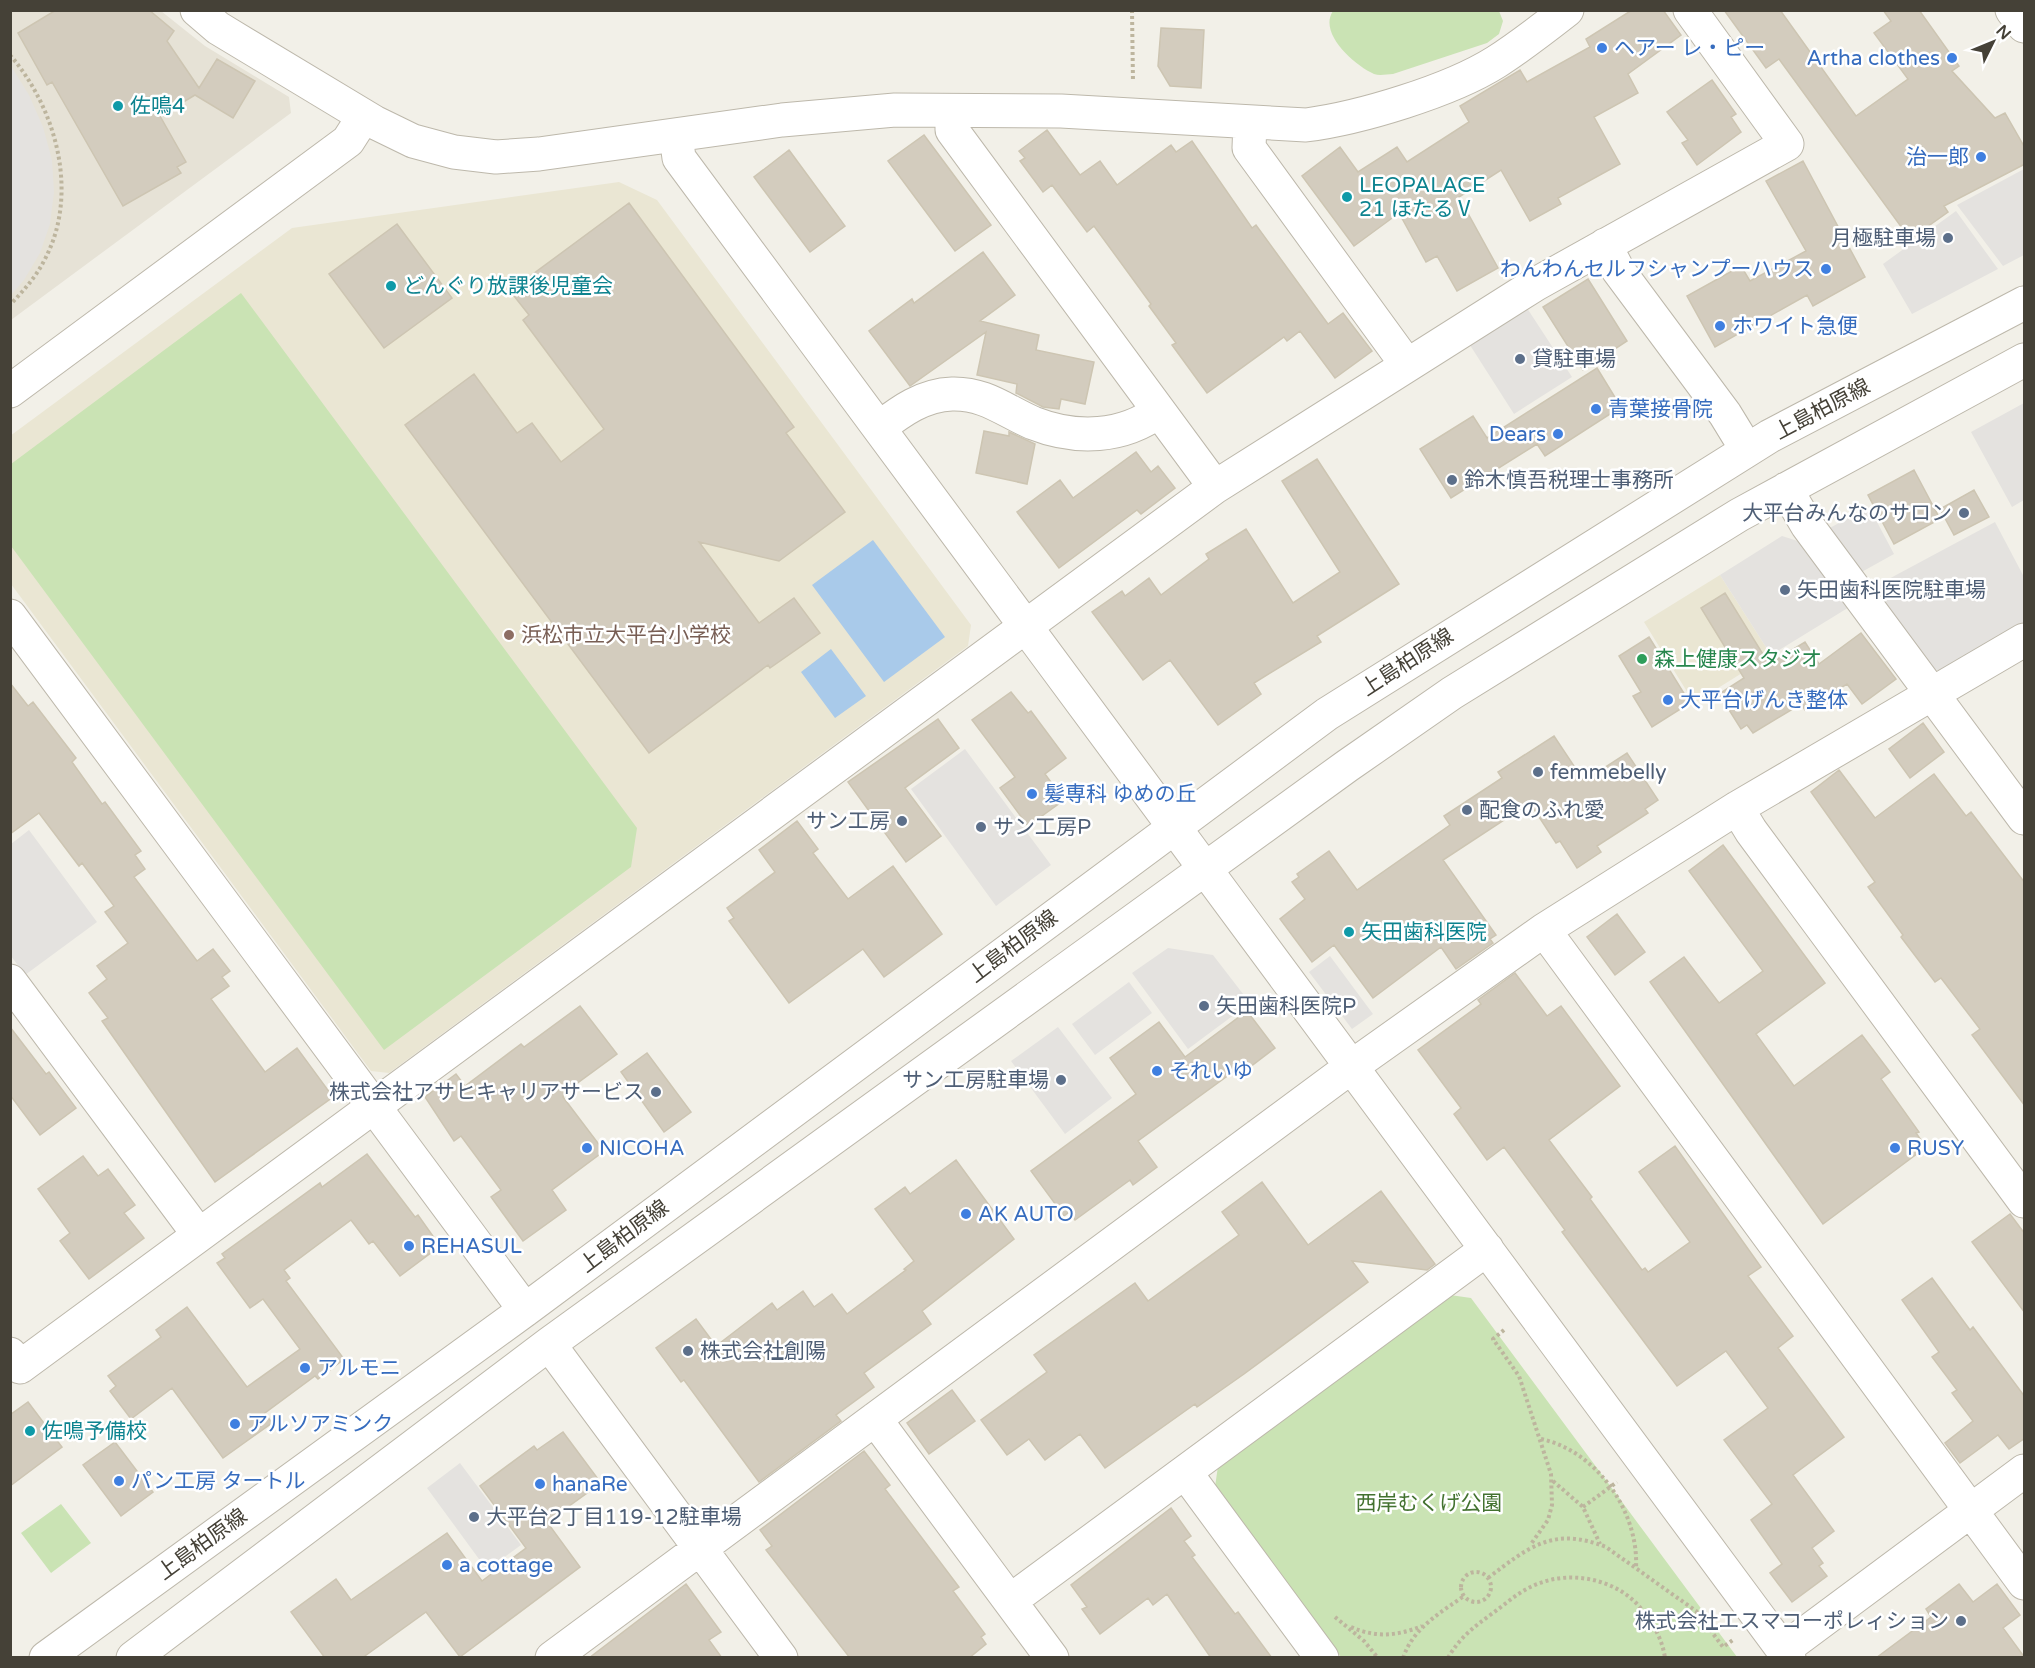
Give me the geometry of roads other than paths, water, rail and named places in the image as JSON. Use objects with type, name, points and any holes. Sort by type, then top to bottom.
[{"type":"street","points":[[196,10],[218,28],[364,116],[413,141],[454,152],[496,157],[539,154],[856,112],[1061,111],[1250,122],[1306,124],[1336,121],[1451,84],[1496,62],[1567,10]]},
{"type":"street","points":[[10,1354],[20,1367],[1215,487],[1536,284],[1787,144],[1689,10]]},
{"type":"street","points":[[2012,10],[2025,26]]},
{"type":"street","points":[[952,111],[952,130],[1215,487]]},
{"type":"street","points":[[10,391],[348,141],[364,116]]},
{"type":"street","points":[[1250,122],[1249,148],[1407,365]]},
{"type":"street","points":[[676,135],[679,158],[1786,1654],[2025,1472]]},
{"type":"street","points":[[1605,245],[1618,270],[1725,414],[1747,450]]},
{"type":"street","name":"上島柏原線","points":[[46,1658],[525,1310],[1265,757],[1372,684],[1747,450],[2025,303]]},
{"type":"street","name":"上島柏原線","points":[[133,1658],[549,1344],[1205,868],[1452,693],[1786,489],[2025,360]]},
{"type":"street","points":[[879,428],[920,401],[953,394],[987,399],[1033,423],[1082,434],[1127,429],[1142,424],[1160,411]]},
{"type":"street","points":[[1786,489],[1807,525],[2025,818]]},
{"type":"street","points":[[10,616],[525,1310]]},
{"type":"street","points":[[552,1658],[1351,1066],[1544,930],[1737,808],[1931,692],[2025,640]]},
{"type":"street","points":[[1737,808],[1751,831],[2025,1201]]},
{"type":"street","points":[[1544,930],[2025,1583]]},
{"type":"street","points":[[10,981],[199,1235]]},
{"type":"street","points":[[1010,1601],[1487,1249]]},
{"type":"street","points":[[549,1344],[782,1658]]},
{"type":"street","points":[[875,1419],[1052,1658]]},
{"type":"street","points":[[1185,1472],[1323,1658]]},
{"type":"water","points":[[873,540],[945,637],[884,682],[812,585]]},
{"type":"water","points":[[831,649],[866,696],[835,718],[801,672]]},
{"type":"place","name":"ヘアー レ・ピー","points":[[1602,48]]},
{"type":"place","name":"Artha clothes","points":[[1952,58]]},
{"type":"place","name":"佐鳴4","points":[[118,106]]},
{"type":"place","name":"治一郎","points":[[1981,157]]},
{"type":"place","name":"LEOPALACE 21 ほたるⅤ","points":[[1347,197]]},
{"type":"place","name":"月極駐車場","points":[[1948,238]]},
{"type":"place","name":"わんわんセルフシャンプーハウス","points":[[1826,269]]},
{"type":"place","name":"どんぐり放課後児童会","points":[[391,286]]},
{"type":"place","name":"ホワイト急便","points":[[1720,326]]},
{"type":"place","name":"貸駐車場","points":[[1520,359]]},
{"type":"place","name":"青葉接骨院","points":[[1596,409]]},
{"type":"place","name":"Dears","points":[[1558,434]]},
{"type":"place","name":"鈴木慎吾税理士事務所","points":[[1452,480]]},
{"type":"place","name":"大平台みんなのサロン","points":[[1964,513]]},
{"type":"place","name":"矢田歯科医院駐車場","points":[[1785,590]]},
{"type":"place","name":"浜松市立大平台小学校","points":[[509,635]]},
{"type":"place","name":"森上健康スタジオ","points":[[1642,659]]},
{"type":"place","name":"大平台げんき整体","points":[[1668,700]]},
{"type":"place","name":"femmebelly","points":[[1538,772]]},
{"type":"place","name":"髪専科 ゆめの丘","points":[[1032,794]]},
{"type":"place","name":"配食のふれ愛","points":[[1467,810]]},
{"type":"place","name":"サン工房","points":[[902,821]]},
{"type":"place","name":"サン工房P","points":[[981,827]]},
{"type":"place","name":"矢田歯科医院","points":[[1349,932]]},
{"type":"place","name":"矢田歯科医院P","points":[[1204,1006]]},
{"type":"place","name":"それいゆ","points":[[1157,1071]]},
{"type":"place","name":"サン工房駐車場","points":[[1061,1080]]},
{"type":"place","name":"株式会社アサヒキャリアサービス","points":[[656,1092]]},
{"type":"place","name":"NICOHA","points":[[587,1148]]},
{"type":"place","name":"RUSY","points":[[1895,1148]]},
{"type":"place","name":"AK AUTO","points":[[966,1214]]},
{"type":"place","name":"REHASUL","points":[[409,1246]]},
{"type":"place","name":"株式会社創陽","points":[[688,1351]]},
{"type":"place","name":"アルモニ","points":[[305,1368]]},
{"type":"place","name":"アルソアミンク","points":[[235,1424]]},
{"type":"place","name":"佐鳴予備校","points":[[30,1431]]},
{"type":"place","name":"パン工房 タートル","points":[[119,1481]]},
{"type":"place","name":"hanaRe","points":[[540,1484]]},
{"type":"place","name":"大平台2丁目119-12駐車場","points":[[474,1517]]},
{"type":"place","name":"a cottage","points":[[447,1565]]},
{"type":"place","name":"株式会社エスマコーポレィション","points":[[1961,1621]]},
{"type":"park label","name":"西岸むくげ公園","points":[[1429,1503]]}]
